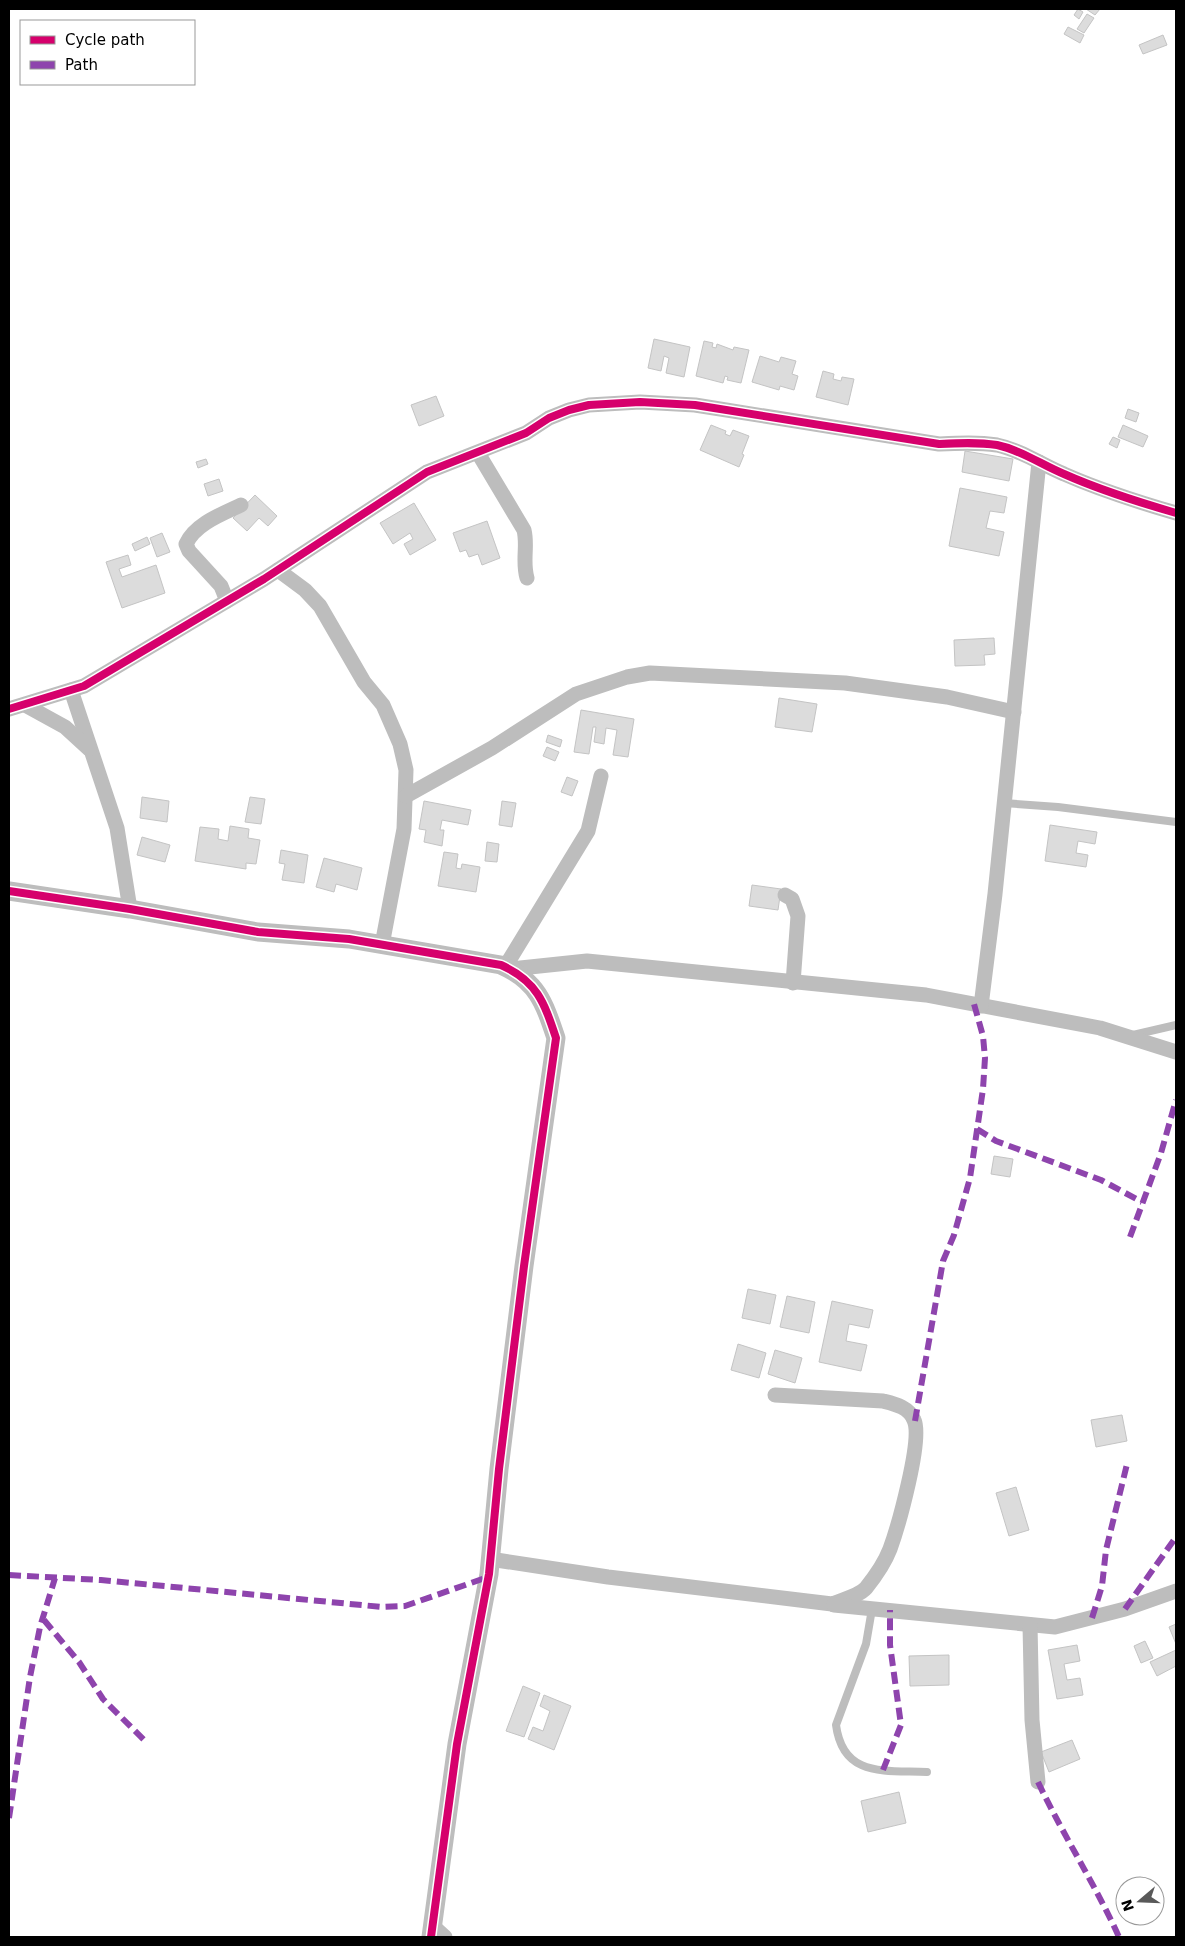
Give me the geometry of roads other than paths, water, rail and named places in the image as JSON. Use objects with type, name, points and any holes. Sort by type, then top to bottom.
[{"type":"street","points":[[9,709],[84,686],[125,664],[278,570],[427,472],[526,434],[549,418],[589,405],[640,402],[695,405],[940,444],[971,442],[999,446],[1039,462],[1062,474],[1133,501],[1176,513]]},
{"type":"street","points":[[478,453],[524,530],[527,541],[524,560],[526,578]]},
{"type":"street","points":[[981,1006],[1014,712],[1039,462]]},
{"type":"street","points":[[227,601],[221,586],[196,560],[186,544],[189,536],[203,525],[241,505]]},
{"type":"street","points":[[278,570],[305,590],[320,606],[364,682],[383,705],[400,744],[406,770],[404,829],[382,945]]},
{"type":"street","points":[[406,796],[492,748],[576,694],[620,679],[650,673],[846,683],[947,696],[1014,712]]},
{"type":"street","points":[[71,690],[117,828],[130,909]]},
{"type":"street","points":[[25,705],[65,728],[90,750]]},
{"type":"street","points":[[508,968],[588,831],[594,814],[601,776]]},
{"type":"street","points":[[9,891],[130,909],[258,932],[349,939],[508,968],[587,961],[926,995],[1100,1028],[1176,1052]]},
{"type":"street","points":[[785,895],[792,899],[798,916],[797,962],[794,983]]},
{"type":"street","points":[[436,1934],[458,1744],[490,1559],[526,1256],[556,1038],[545,1004],[531,983],[508,968]]},
{"type":"street","points":[[775,1395],[883,1401],[900,1406],[910,1413],[915,1421],[916,1440],[906,1494],[889,1551],[865,1590],[832,1604]]},
{"type":"street","points":[[490,1559],[608,1577],[872,1609],[1055,1627],[1126,1609],[1176,1591]]},
{"type":"street","points":[[1030,1625],[1032,1720],[1038,1782]]},
{"type":"lane","points":[[1004,803],[1058,807],[1176,822]]},
{"type":"lane","points":[[1126,1036],[1176,1024]]},
{"type":"lane","points":[[872,1609],[866,1644],[836,1725],[838,1737],[847,1756],[857,1765],[876,1769],[927,1772]]}]
